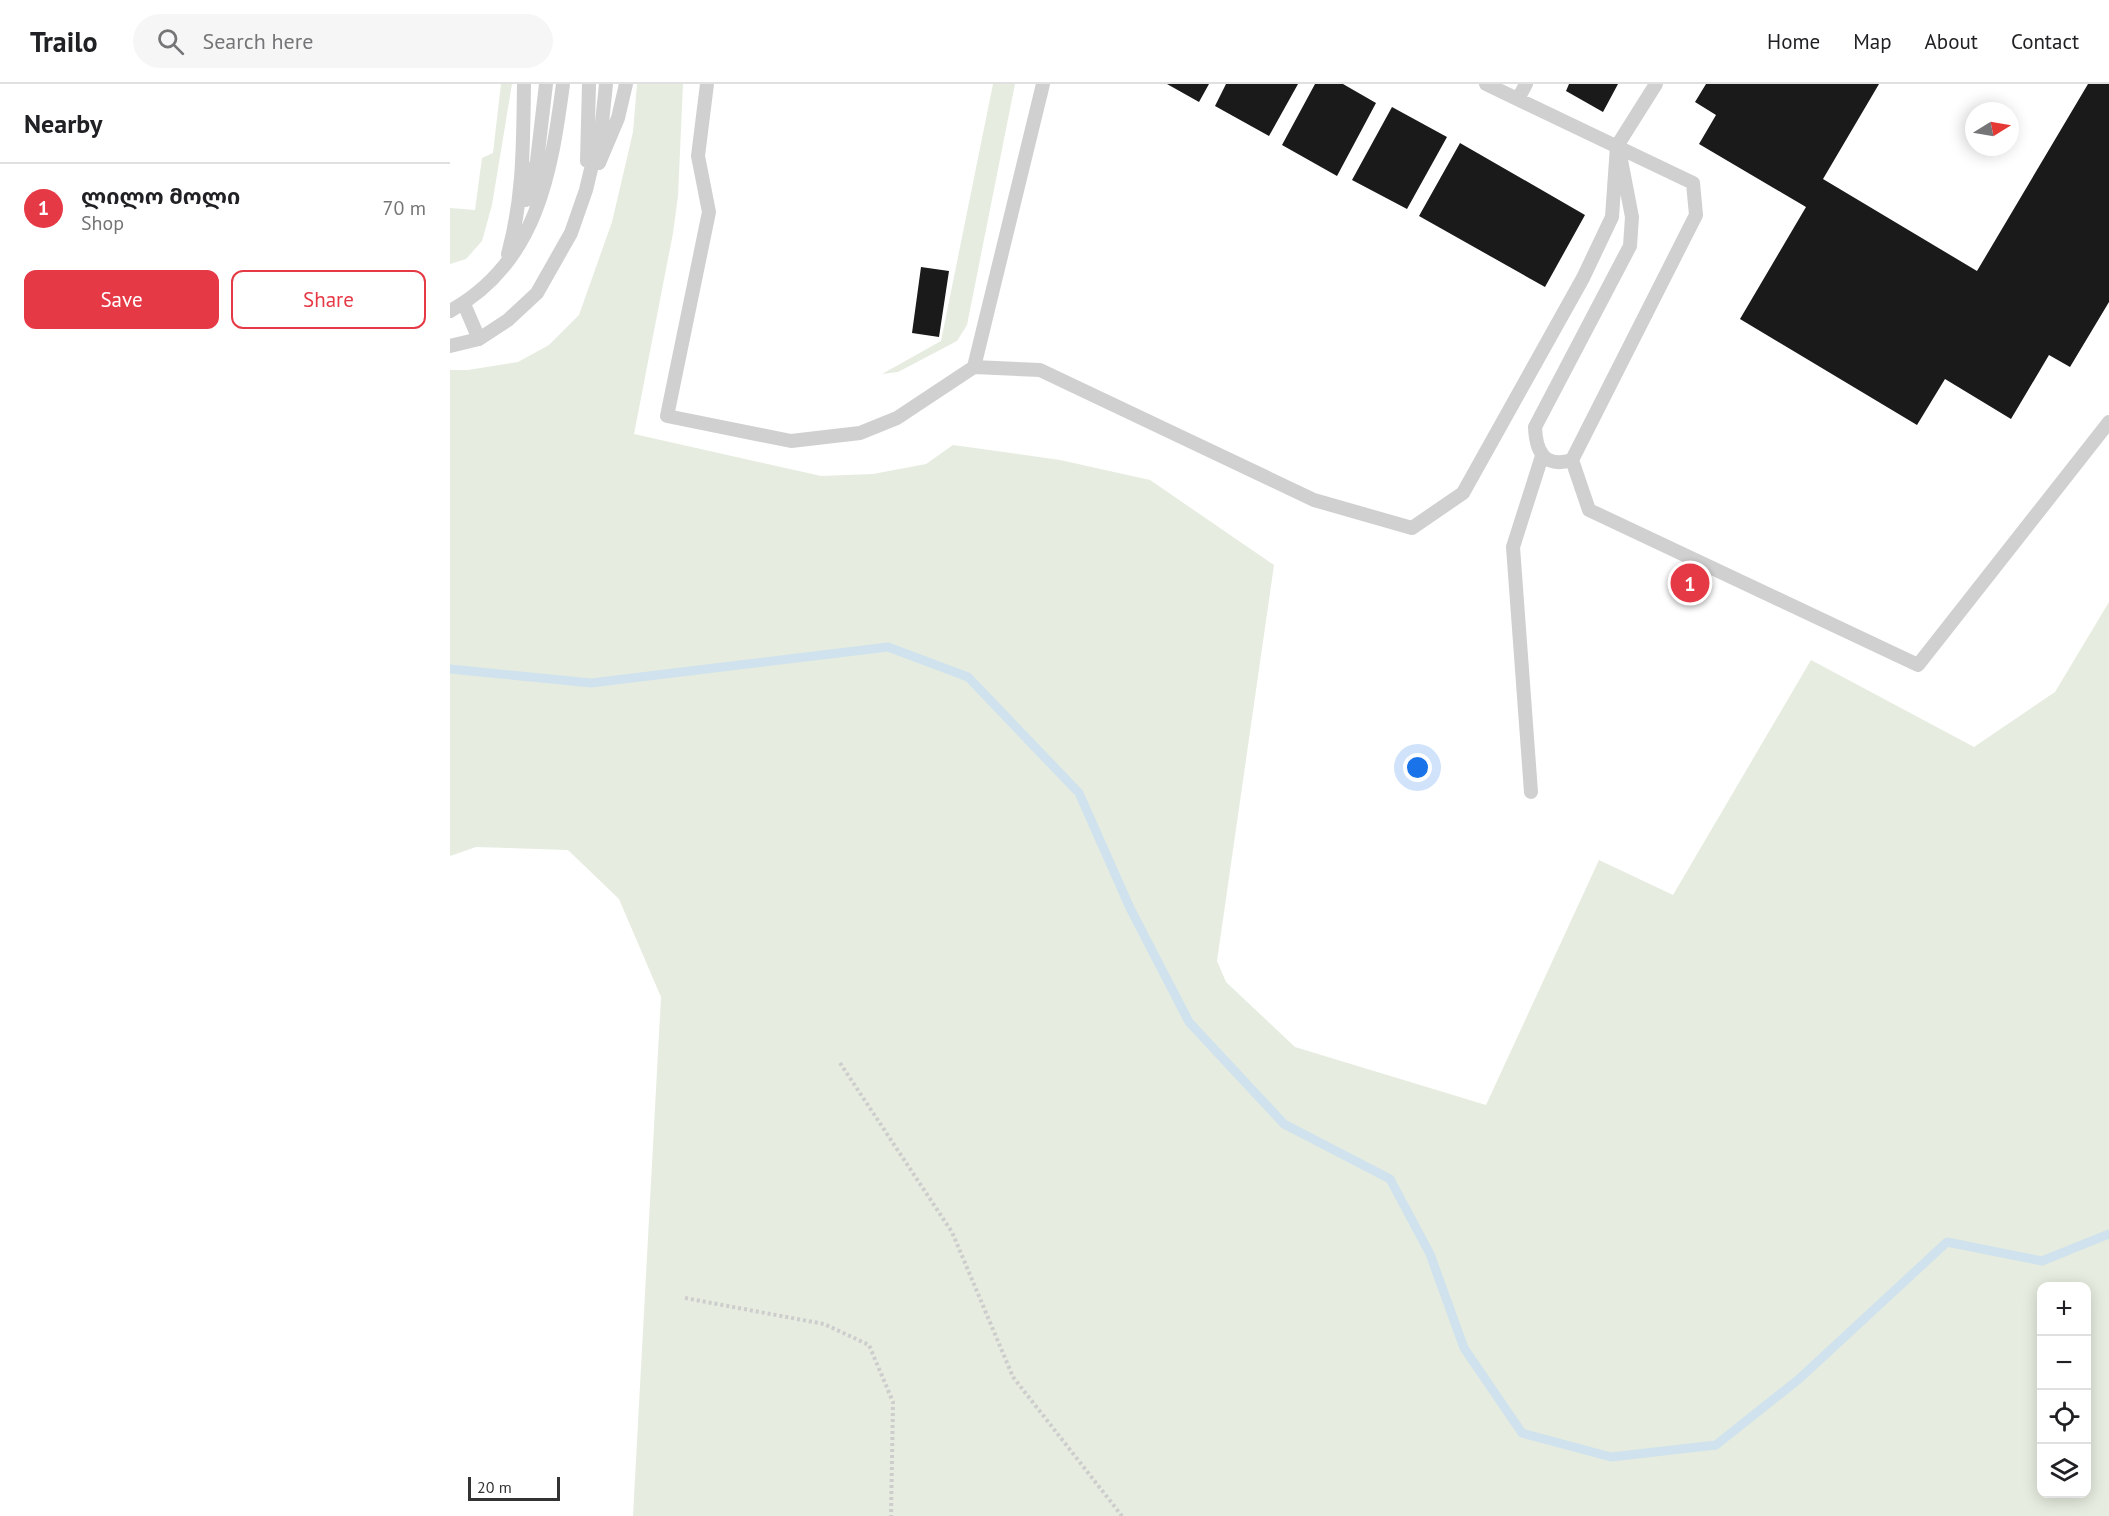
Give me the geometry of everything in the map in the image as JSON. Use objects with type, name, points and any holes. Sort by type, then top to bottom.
[{"type":"lane","points":[[517,222],[523,174],[524,84]]},
{"type":"lane","points":[[504,268],[517,222],[530,191],[537,161],[546,84]]},
{"type":"lane","points":[[450,311],[464,304],[504,268],[526,235],[546,186],[563,84]]},
{"type":"lane","points":[[586,190],[589,84]]},
{"type":"lane","points":[[450,346],[479,339],[508,320],[537,293],[571,233],[586,190],[602,123],[606,84]]},
{"type":"lane","points":[[586,190],[609,142],[626,84]]},
{"type":"lane","points":[[707,84],[698,156],[709,212],[667,416],[791,441],[860,433],[897,418],[974,368],[1041,370],[1314,500],[1412,528],[1462,493],[1583,278],[1612,217],[1617,146],[1656,84]]},
{"type":"lane","points":[[974,368],[1043,84]]},
{"type":"lane","points":[[1486,84],[1693,183],[1696,215],[1572,460],[1589,510],[1918,664],[2109,422]]},
{"type":"lane","points":[[1518,99],[1526,84]]},
{"type":"lane","points":[[1531,792],[1513,547],[1542,456],[1536,439],[1535,427],[1630,246],[1632,217],[1627,183],[1617,146]]},
{"type":"lane","points":[[464,304],[479,339]]},
{"type":"lane","points":[[1542,456],[1552,462],[1561,463],[1572,460]]},
{"type":"path","points":[[840,1064],[952,1232],[1013,1377],[1122,1516]]},
{"type":"path","points":[[685,1299],[824,1324],[869,1346],[893,1402],[891,1516]]},
{"type":"shaded area","points":[[501,84],[512,84],[492,205],[482,241],[466,259],[450,264],[450,208],[475,210],[482,158],[493,153]]},
{"type":"shaded area","points":[[637,84],[683,84],[678,196],[673,233],[634,434],[821,476],[873,474],[926,464],[953,445],[1060,460],[1150,480],[1274,565],[1217,961],[1226,982],[1295,1047],[1486,1105],[1599,860],[1673,895],[1811,660],[1974,747],[2055,692],[2109,602],[2109,1516],[633,1516],[661,997],[619,899],[568,850],[476,847],[450,856],[450,370],[468,370],[518,362],[549,345],[579,315],[612,222],[633,132]]},
{"type":"shaded area","points":[[993,84],[1015,84],[967,325],[957,341],[898,372],[882,374],[941,341]]},
{"type":"building","points":[[1167,84],[1209,84],[1199,102]]},
{"type":"building","points":[[1226,84],[1298,84],[1269,136],[1215,106]]},
{"type":"building","points":[[1315,84],[1343,84],[1376,103],[1337,176],[1282,145]]},
{"type":"building","points":[[1569,84],[1618,84],[1603,112],[1566,91]]},
{"type":"building","points":[[1706,84],[1879,84],[1823,179],[1977,271],[2088,84],[2109,84],[2109,302],[2070,367],[2049,355],[2011,419],[1945,379],[1917,425],[1740,319],[1806,207],[1699,144],[1716,115],[1695,102]]},
{"type":"building","points":[[1392,107],[1447,137],[1407,209],[1352,180]]},
{"type":"building","points":[[1460,143],[1585,215],[1545,287],[1419,216]]},
{"type":"building","points":[[921,267],[949,271],[939,337],[912,333]]},
{"type":"waterway","points":[[450,669],[591,683],[888,647],[968,677],[1079,793],[1130,908],[1189,1022],[1284,1124],[1390,1179],[1430,1254],[1464,1348],[1522,1433],[1611,1457],[1716,1445],[1799,1379],[1947,1242],[2042,1261],[2109,1234]]},
{"type":"place","name":"ლილო მოლი","points":[[1690,583]]}]
